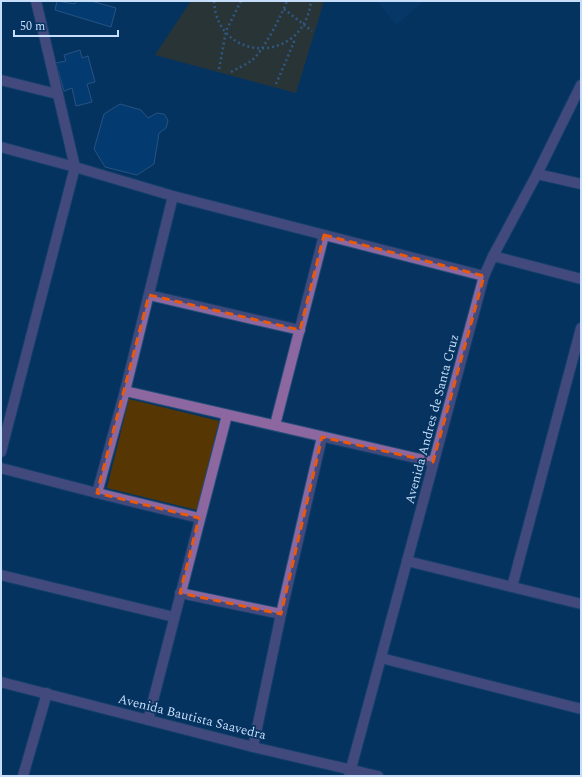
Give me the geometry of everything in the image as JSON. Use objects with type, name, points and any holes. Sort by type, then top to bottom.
[{"type":"street","points":[[1,452],[75,166],[36,1]]},
{"type":"street","points":[[1,80],[57,94]]},
{"type":"street","name":"Avenida Andres de Santa Cruz","points":[[350,773],[484,276],[581,85]]},
{"type":"street","points":[[1,147],[75,166],[173,196],[484,276]]},
{"type":"street","points":[[537,174],[581,184]]},
{"type":"street","points":[[97,493],[125,391],[173,196]]},
{"type":"street","points":[[275,425],[324,235]]},
{"type":"street","points":[[493,256],[581,279]]},
{"type":"street","points":[[148,295],[300,330]]},
{"type":"street","points":[[512,587],[581,328]]},
{"type":"street","points":[[125,391],[433,462]]},
{"type":"street","points":[[148,720],[227,415]]},
{"type":"street","points":[[253,747],[281,614],[322,436]]},
{"type":"street","points":[[1,468],[200,518]]},
{"type":"street","points":[[407,561],[581,604]]},
{"type":"street","points":[[1,575],[174,617]]},
{"type":"street","points":[[180,593],[281,614]]},
{"type":"street","points":[[381,658],[581,709]]},
{"type":"street","name":"Avenida Bautista Saavedra","points":[[1,682],[350,773],[378,776]]},
{"type":"street","points":[[23,776],[47,693]]},
{"type":"path","points":[[214,1],[215,10],[221,25],[231,38],[245,46],[261,49],[278,46],[292,39],[304,24],[310,12],[311,1]]},
{"type":"path","points":[[219,68],[226,31],[241,1]]},
{"type":"path","points":[[232,72],[251,60],[261,49],[287,1]]},
{"type":"path","points":[[284,9],[312,31]]},
{"type":"path","points":[[276,84],[294,42],[292,39]]},
{"type":"highlighted area","points":[[324,235],[484,276],[433,462],[322,437],[281,614],[180,593],[199,518],[97,493],[149,295],[300,330]]},
{"type":"shaded area","points":[[191,1],[324,1],[296,93],[155,55]]},
{"type":"shaded area","points":[[377,1],[424,1],[396,25]]},
{"type":"shaded area","points":[[129,399],[219,421],[197,510],[107,488]]},
{"type":"building","points":[[57,1],[75,4],[76,1],[91,1],[116,8],[111,27],[55,10]]},
{"type":"building","points":[[80,50],[82,58],[88,56],[95,82],[87,84],[92,102],[76,106],[72,88],[64,91],[56,63],[66,61],[64,55]]},
{"type":"building","points":[[120,104],[141,110],[148,118],[157,113],[164,114],[168,120],[166,128],[159,133],[154,164],[137,175],[105,167],[94,149],[104,114]]}]
